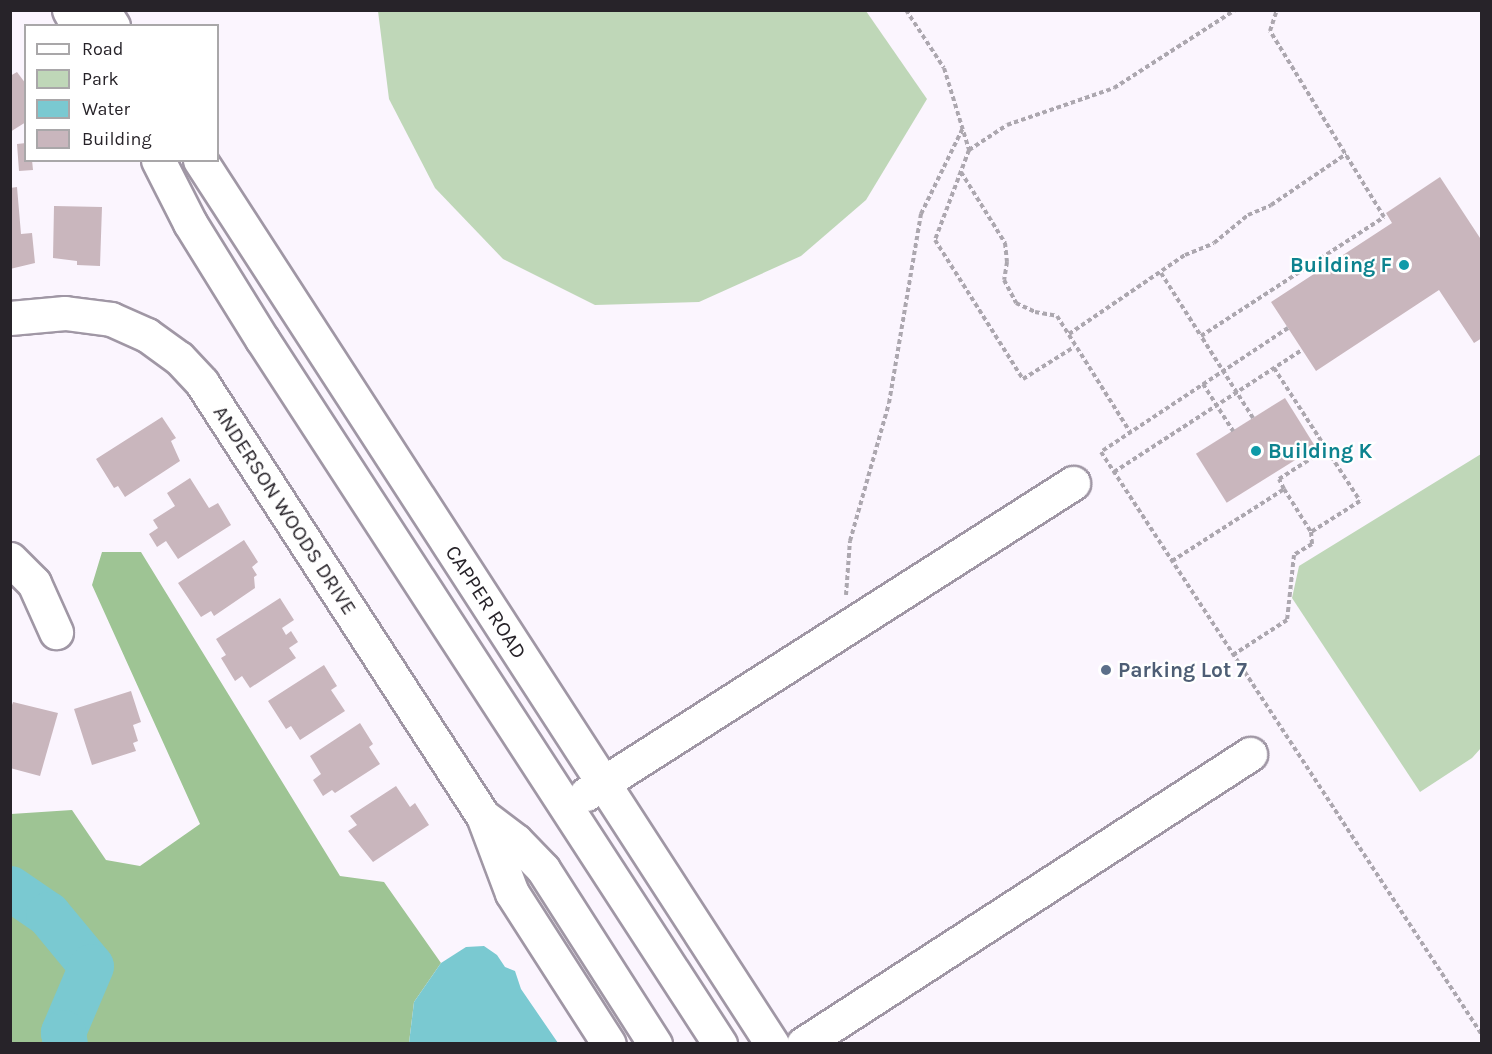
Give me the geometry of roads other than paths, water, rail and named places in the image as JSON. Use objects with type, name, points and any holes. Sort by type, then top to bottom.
[{"type":"street","points":[[69,10],[77,24]]},
{"type":"street","points":[[103,10],[111,24]]},
{"type":"street","points":[[159,162],[190,223],[228,286],[720,1044]]},
{"type":"street","name":"CAPPER ROAD","points":[[201,162],[772,1044]]},
{"type":"street","points":[[228,286],[266,263]]},
{"type":"street","name":"ANDERSON WOODS DRIVE","points":[[10,318],[65,313],[111,319],[147,334],[179,358],[202,383],[483,816],[512,893],[609,1044]]},
{"type":"street","points":[[566,806],[1073,483]]},
{"type":"street","points":[[10,559],[34,583],[56,632]]},
{"type":"street","points":[[803,1044],[1250,754]]},
{"type":"street","name":"ANDERSON WOODS DRIVE","points":[[483,816],[516,842],[543,870],[656,1044]]},
{"type":"water","points":[[484,946],[497,955],[505,967],[515,971],[521,989],[558,1043],[409,1043],[414,1002],[441,963],[466,947]]},
{"type":"waterway","points":[[10,888],[48,914],[91,966],[63,1032],[65,1044]]},
{"type":"place","name":"Building F","points":[[1404,265]]},
{"type":"place","name":"Building K","points":[[1256,451]]},
{"type":"place","name":"Parking Lot 7","points":[[1106,670]]}]
